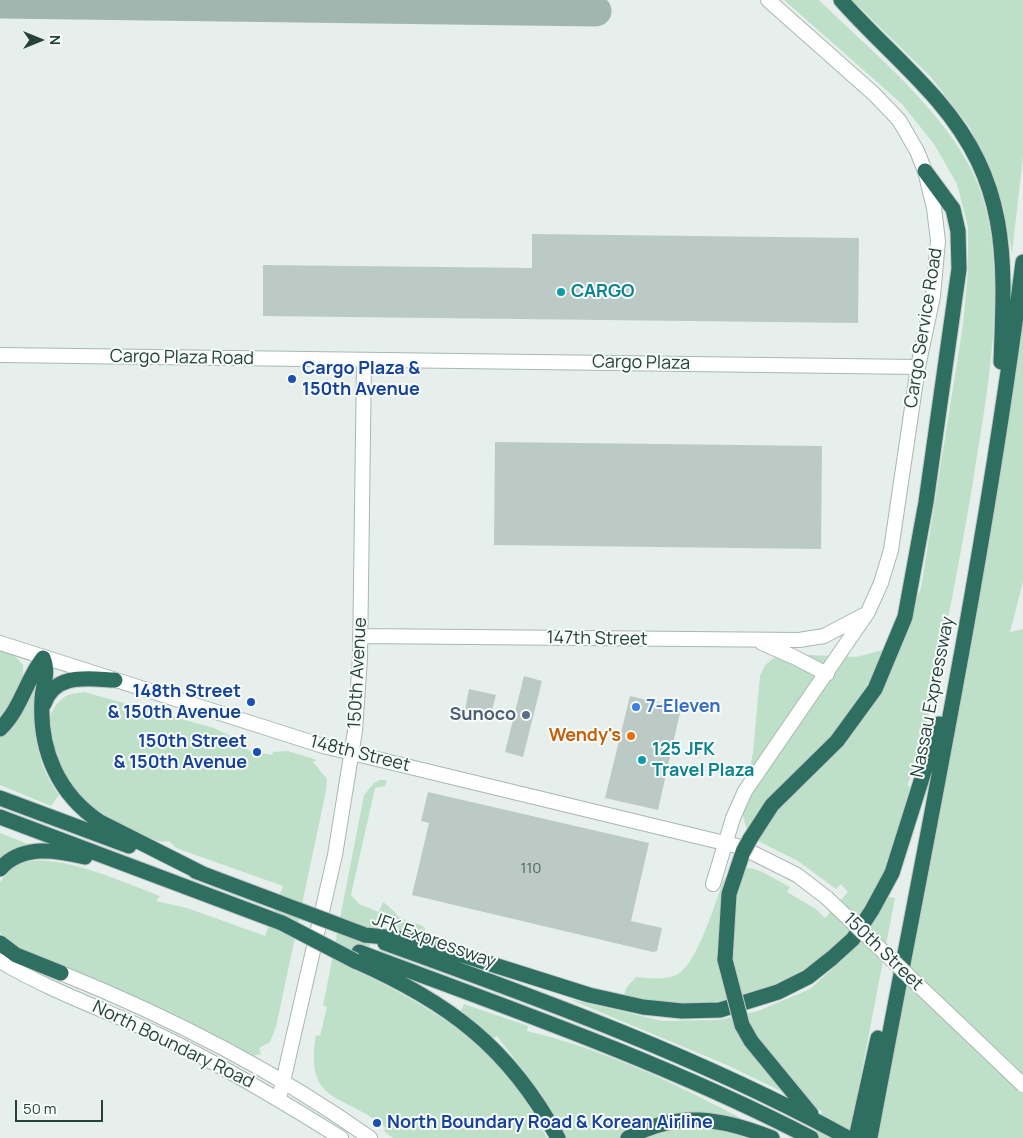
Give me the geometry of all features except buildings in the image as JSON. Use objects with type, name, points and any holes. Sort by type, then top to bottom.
[{"type":"highway","points":[[843,3],[949,114],[970,145],[992,194],[1000,228],[1004,277],[999,438]]},
{"type":"highway","points":[[819,1122],[795,1097],[751,1041],[742,1025],[726,960],[729,894],[743,852],[772,806],[837,741],[875,689],[905,618],[926,502],[959,268],[958,231],[953,209],[925,171]]},
{"type":"highway","name":"Nassau Expressway","points":[[870,1138],[999,438],[1023,262]]},
{"type":"highway","points":[[43,658],[47,668],[42,695],[41,718],[43,737],[50,762],[64,789],[85,811],[108,826],[203,874]]},
{"type":"highway","points":[[0,729],[16,708],[28,687],[33,671],[43,658]]},
{"type":"highway","points":[[365,935],[415,940],[589,995],[643,1007],[682,1011],[720,1010],[778,992],[808,977],[853,939],[892,873],[958,668]]},
{"type":"highway","points":[[41,718],[48,695],[61,683],[79,679],[115,680]]},
{"type":"highway","name":"JFK Expressway","points":[[0,798],[671,1051],[819,1122],[848,1138]]},
{"type":"highway","points":[[0,818],[278,921],[357,957],[424,995],[478,1034],[523,1082],[558,1138]]},
{"type":"highway","points":[[0,869],[17,856],[47,851],[66,853],[148,872]]},
{"type":"highway","points":[[856,1138],[878,1041],[915,899]]},
{"type":"highway","points":[[0,943],[16,955],[61,973]]},
{"type":"highway","name":"JFK Expressway","points":[[357,957],[628,1053],[707,1087],[811,1138]]},
{"type":"highway","points":[[628,1138],[660,1124],[695,1118],[728,1123],[772,1138]]},
{"type":"street","name":"Cargo Service Road","points":[[713,884],[727,843],[733,818],[745,791],[760,766],[868,612],[881,584],[891,550],[918,367],[933,296],[938,241],[934,208],[925,171],[910,136],[888,108],[768,0]]},
{"type":"street","name":"Cargo Plaza Road","points":[[0,355],[364,360]]},
{"type":"street","name":"Cargo Plaza","points":[[364,360],[918,367]]},
{"type":"street","name":"150th Avenue","points":[[279,1099],[337,848],[352,753],[360,636],[364,360]]},
{"type":"street","points":[[755,641],[799,640],[824,636],[868,612]]},
{"type":"street","name":"147th Street","points":[[360,636],[755,641],[794,657],[826,674]]},
{"type":"street","name":"148th Street","points":[[0,643],[352,753],[727,843]]},
{"type":"street","name":"150th Street","points":[[727,843],[754,852],[777,864],[827,898],[1023,1085]]},
{"type":"street","name":"North Boundary Road","points":[[0,960],[58,991],[177,1044],[279,1099],[341,1138]]},
{"type":"street","name":"North Boundary Road","points":[[61,973],[168,1020],[283,1082],[370,1138]]},
{"type":"green space","points":[[784,0],[819,0],[909,87],[931,111],[967,161],[979,187],[988,221],[993,256],[995,293],[993,331],[985,406],[969,508],[926,728],[922,727],[915,767],[907,785],[910,787],[882,881],[868,905],[842,940],[813,968],[777,988],[708,1008],[623,997],[627,987],[636,977],[668,978],[678,974],[685,968],[692,959],[705,932],[723,881],[731,873],[747,868],[764,873],[790,887],[787,892],[816,909],[825,918],[848,892],[841,884],[836,889],[798,861],[762,843],[747,831],[743,816],[744,802],[753,752],[760,676],[765,665],[774,658],[786,654],[856,657],[883,650],[904,630],[921,588],[963,325],[968,270],[968,227],[957,184],[934,144],[902,104]]},
{"type":"green space","points":[[852,0],[1023,0],[1023,157],[1012,253],[1002,202],[970,128],[930,76]]},
{"type":"green space","points":[[1023,311],[1023,582],[1010,632],[1023,629],[1023,1138],[876,1138],[975,622],[1009,415]]},
{"type":"green space","points":[[0,651],[14,655],[23,665],[23,673],[17,694],[0,718]]},
{"type":"green space","points":[[38,682],[37,741],[44,769],[59,795],[51,806],[0,785],[0,736],[20,713]]},
{"type":"green space","points":[[84,692],[214,728],[249,745],[247,750],[272,755],[273,752],[288,751],[317,760],[313,762],[327,779],[276,1027],[270,1042],[259,1048],[261,1054],[252,1056],[237,1050],[14,949],[0,932],[0,882],[12,868],[26,862],[64,863],[85,869],[160,896],[156,901],[187,908],[265,936],[283,886],[176,848],[169,841],[162,842],[151,839],[109,820],[88,806],[65,777],[52,748],[49,733],[50,719],[55,706],[66,696]]},
{"type":"green space","points":[[380,780],[387,780],[385,786],[375,788],[351,895],[359,904],[379,912],[383,902],[401,918],[425,928],[424,938],[377,922],[361,973],[407,997],[451,1024],[491,1057],[527,1103],[547,1138],[393,1138],[384,1131],[386,1128],[331,1095],[322,1086],[316,1074],[314,1058],[316,1035],[320,1036],[327,1007],[323,1006],[364,795],[374,783]]},
{"type":"green space","points":[[0,833],[33,846],[0,860]]},
{"type":"green space","points":[[889,897],[895,898],[849,1138],[813,1138],[822,1111],[727,1065],[569,999],[663,1021],[718,1020],[758,1011],[810,989],[849,954]]},
{"type":"green space","points":[[464,1004],[528,1026],[527,1031],[583,1047],[638,1068],[744,1120],[693,1114],[641,1125],[620,1138],[566,1138],[542,1095],[497,1036],[493,1038],[461,1011]]},
{"type":"green space","points":[[707,1127],[748,1138],[647,1138],[658,1132]]},
{"type":"taxiway","points":[[0,3],[596,11]]},
{"type":"place","name":"CARGO","points":[[561,292]]},
{"type":"place","name":"Cargo Plaza & 150th Avenue","points":[[292,379]]},
{"type":"place","name":"148th Street & 150th Avenue","points":[[251,702]]},
{"type":"place","name":"7-Eleven","points":[[636,707]]},
{"type":"place","name":"Sunoco","points":[[526,715]]},
{"type":"place","name":"Wendy's","points":[[631,736]]},
{"type":"place","name":"150th Street & 150th Avenue","points":[[257,752]]},
{"type":"place","name":"125 JFK Travel Plaza","points":[[642,760]]},
{"type":"place","name":"North Boundary Road & Korean Airline","points":[[377,1123]]}]
